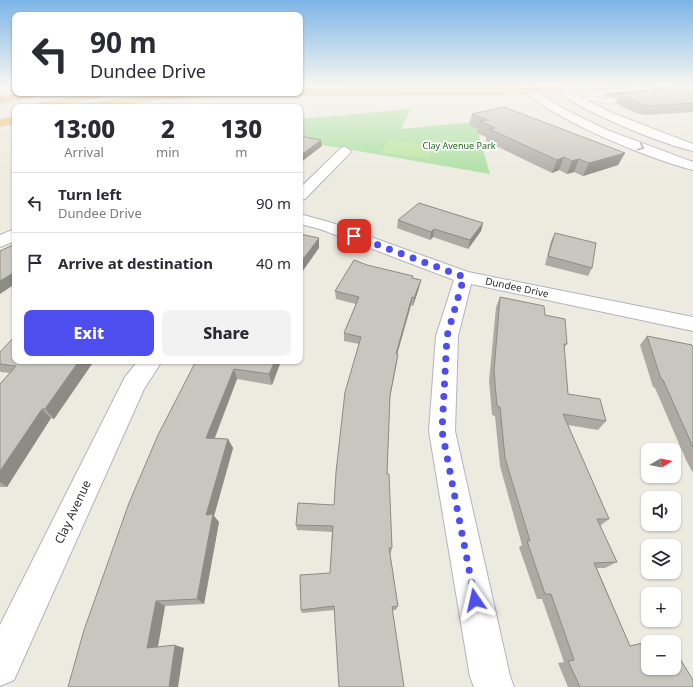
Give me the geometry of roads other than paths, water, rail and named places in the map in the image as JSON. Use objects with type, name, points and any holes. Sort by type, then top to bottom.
[{"type":"highway","points":[[0,123],[12,121]]},
{"type":"street","points":[[573,116],[594,127],[693,166]]},
{"type":"street","points":[[611,116],[628,124],[693,148]]},
{"type":"street","points":[[303,193],[345,151]]},
{"type":"street","name":"Dundee Drive","points":[[303,220],[326,226],[464,277],[693,324]]},
{"type":"street","points":[[0,242],[12,236]]},
{"type":"street","points":[[464,277],[447,336],[442,431],[490,677],[494,687]]},
{"type":"street","name":"Clay Avenue","points":[[0,666],[134,384],[150,364]]},
{"type":"park label","name":"Clay Avenue Park","points":[[459,146]]}]
